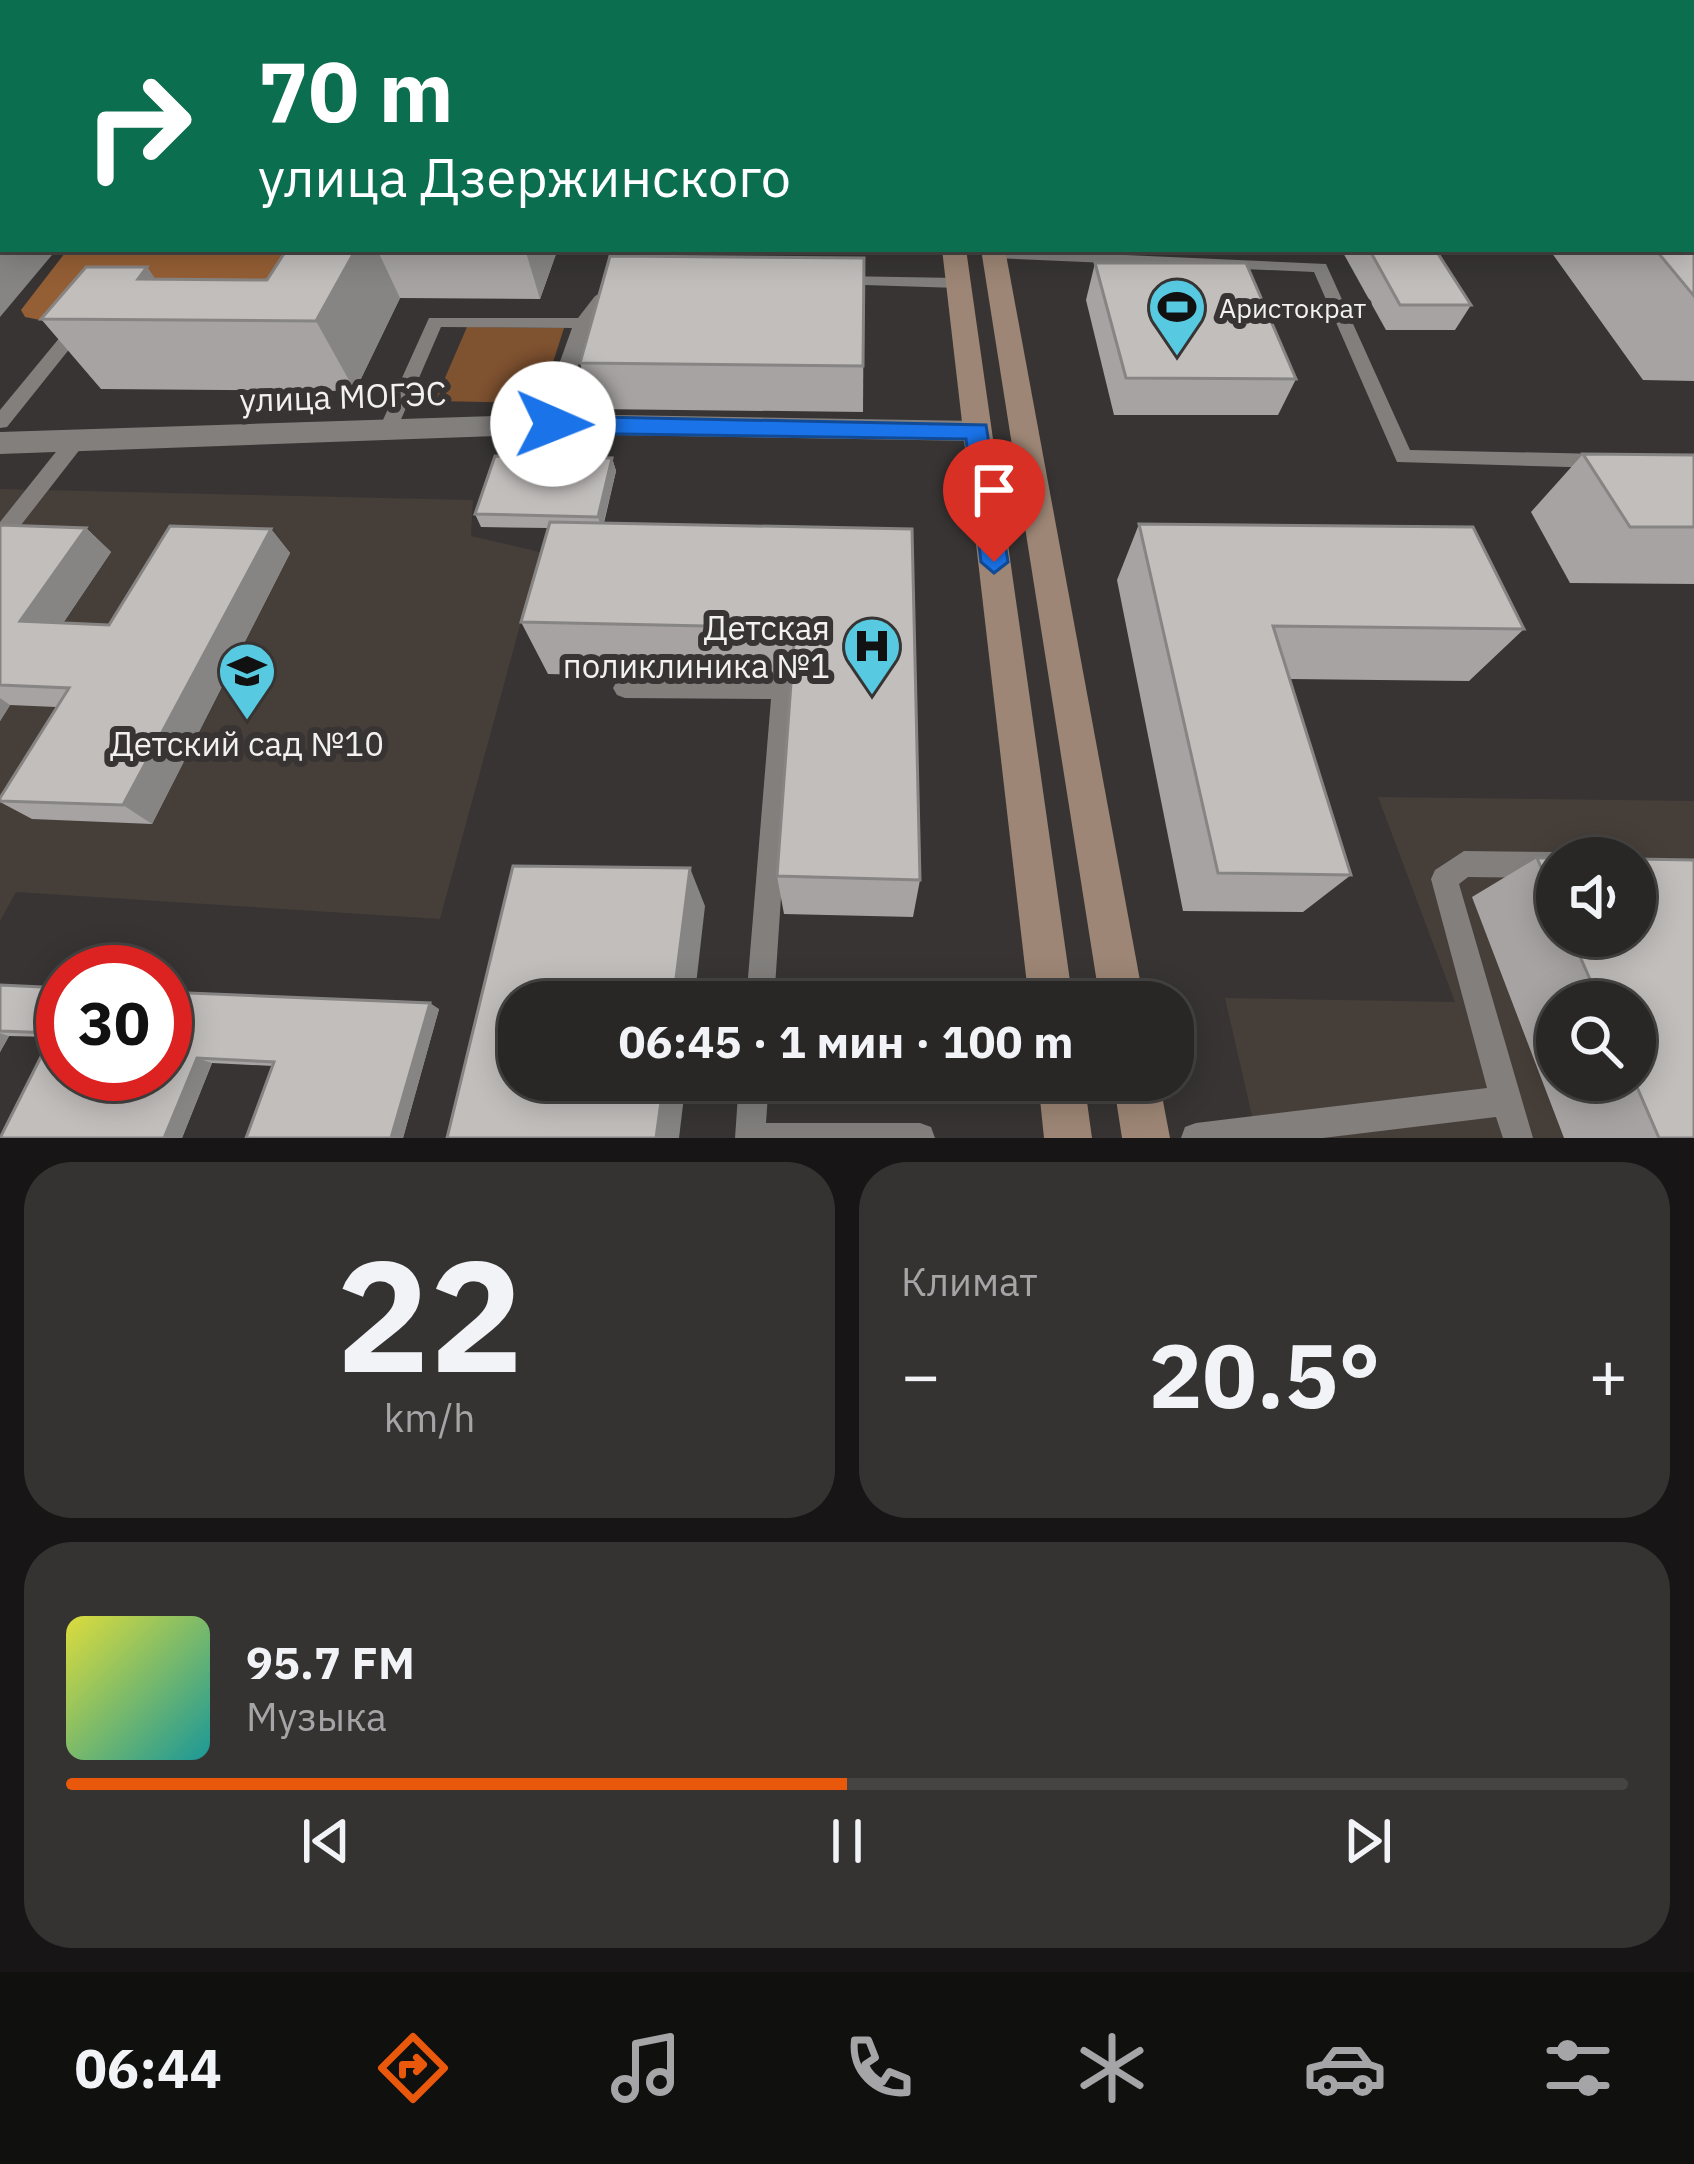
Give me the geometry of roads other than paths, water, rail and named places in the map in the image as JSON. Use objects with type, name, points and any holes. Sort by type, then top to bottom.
[{"type":"main road","points":[[954,252],[1048,981]]},
{"type":"main road","points":[[993,252],[1118,981]]},
{"type":"main road","points":[[1064,1101],[1068,1138]]},
{"type":"main road","points":[[1140,1101],[1146,1138]]},
{"type":"street","name":"улица МОГЭС","points":[[0,443],[553,424],[977,431]]},
{"type":"lane","points":[[1013,252],[1320,267]]},
{"type":"lane","points":[[1313,252],[1405,457],[1627,461]]},
{"type":"lane","points":[[824,280],[958,283]]},
{"type":"lane","points":[[553,424],[580,323],[611,292],[635,283]]},
{"type":"lane","points":[[0,422],[83,321],[105,321]]},
{"type":"lane","points":[[387,430],[435,322],[580,323]]},
{"type":"lane","points":[[0,537],[74,443]]},
{"type":"lane","points":[[626,688],[783,688],[762,981]]},
{"type":"lane","points":[[1518,1138],[1444,879],[1464,864],[1536,865]]},
{"type":"lane","points":[[1196,1138],[1505,1100]]},
{"type":"lane","points":[[752,1101],[750,1136],[920,1138]]},
{"type":"place","name":"Аристократ","points":[[1177,358]]},
{"type":"place","name":"Детская поликлиника №1","points":[[872,697]]},
{"type":"place","name":"Детский сад №10","points":[[247,722]]}]
